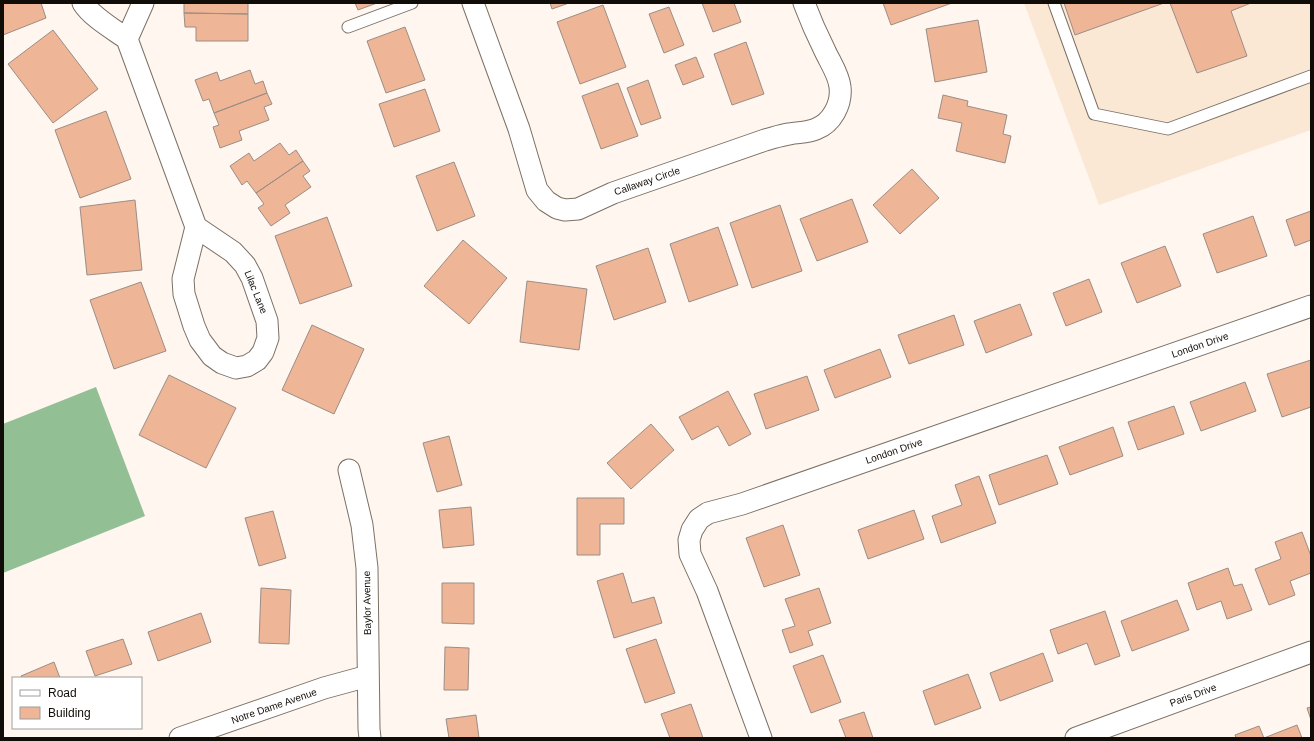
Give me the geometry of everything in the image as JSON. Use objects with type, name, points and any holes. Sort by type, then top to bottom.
[{"type":"street","points":[[83,3],[85,7],[104,23],[127,39],[196,227]]},
{"type":"street","points":[[127,39],[143,3]]},
{"type":"street","name":"Callaway Circle","points":[[473,3],[519,130],[537,190],[546,201],[557,208],[565,210],[578,209],[613,193],[765,140],[817,129],[829,121],[838,108],[840,100],[840,87],[837,76],[813,26],[804,3]]},
{"type":"street","name":"Lilac Lane","points":[[196,227],[233,252],[245,265],[255,285],[267,321],[268,338],[263,352],[257,360],[247,366],[236,368],[222,363],[212,356],[200,340],[194,326],[184,294],[183,279],[196,227]]},
{"type":"street","name":"London Drive","points":[[761,738],[707,591],[690,554],[689,540],[692,530],[699,519],[708,513],[742,504],[1311,306]]},
{"type":"street","name":"Baylor Avenue","points":[[349,470],[362,525],[367,568],[370,738]]},
{"type":"street","name":"Paris Drive","points":[[1076,738],[1311,652]]},
{"type":"street","name":"Notre Dame Avenue","points":[[180,738],[324,688],[368,676]]},
{"type":"lane","points":[[348,26],[412,3]]},
{"type":"lane","points":[[1054,3],[1094,114],[1168,129],[1311,76]]},
{"type":"shaded area","points":[[1024,3],[1311,3],[1311,130],[1099,205]]},
{"type":"green space","points":[[96,387],[145,516],[3,573],[3,424]]},
{"type":"building","points":[[3,3],[41,3],[46,18],[3,35]]},
{"type":"building","points":[[184,3],[248,3],[248,14],[184,13]]},
{"type":"building","points":[[355,3],[377,3],[358,10]]},
{"type":"building","points":[[550,3],[569,3],[552,9]]},
{"type":"building","points":[[702,3],[734,3],[741,22],[713,32]]},
{"type":"building","points":[[883,3],[952,3],[891,25]]},
{"type":"building","points":[[1064,3],[1164,3],[1075,35]]},
{"type":"building","points":[[1170,3],[1251,3],[1231,11],[1247,56],[1197,73]]},
{"type":"building","points":[[603,5],[626,67],[580,84],[557,22]]},
{"type":"building","points":[[669,7],[684,45],[664,53],[649,14]]},
{"type":"building","points":[[184,13],[248,14],[248,41],[196,41],[196,27],[185,27]]},
{"type":"building","points":[[978,20],[987,72],[935,82],[926,29]]},
{"type":"building","points":[[405,27],[425,80],[386,93],[367,41]]},
{"type":"building","points":[[53,30],[98,89],[53,123],[8,64]]},
{"type":"building","points":[[746,42],[764,94],[732,105],[714,54]]},
{"type":"building","points":[[696,57],[704,77],[683,85],[675,65]]},
{"type":"building","points":[[250,70],[255,84],[263,81],[267,93],[214,113],[209,99],[203,101],[195,80],[217,72],[220,81]]},
{"type":"building","points":[[648,80],[661,118],[641,125],[627,88]]},
{"type":"building","points":[[618,83],[638,136],[601,149],[582,96]]},
{"type":"building","points":[[425,89],[440,131],[394,147],[379,104]]},
{"type":"building","points":[[267,93],[272,104],[264,107],[269,120],[239,131],[242,140],[220,148],[213,127],[219,125],[214,113]]},
{"type":"building","points":[[943,95],[968,101],[967,106],[1007,115],[1003,134],[1011,136],[1005,163],[956,151],[962,123],[938,118]]},
{"type":"building","points":[[106,111],[131,179],[80,198],[55,130]]},
{"type":"building","points":[[280,143],[289,155],[296,150],[303,161],[256,193],[247,181],[242,185],[230,166],[249,153],[254,161]]},
{"type":"building","points":[[303,161],[310,171],[303,176],[311,187],[285,205],[290,213],[271,226],[258,208],[264,204],[256,193]]},
{"type":"building","points":[[454,162],[475,216],[437,231],[416,176]]},
{"type":"building","points":[[912,169],[939,198],[900,234],[873,205]]},
{"type":"building","points":[[852,199],[868,242],[817,261],[800,219]]},
{"type":"building","points":[[135,200],[142,270],[87,275],[80,207]]},
{"type":"building","points":[[780,205],[802,271],[752,288],[730,223]]},
{"type":"building","points":[[1311,211],[1311,240],[1295,246],[1286,220]]},
{"type":"building","points":[[1253,216],[1267,256],[1217,273],[1203,234]]},
{"type":"building","points":[[327,217],[352,286],[300,304],[275,236]]},
{"type":"building","points":[[718,227],[738,285],[689,302],[670,244]]},
{"type":"building","points":[[463,240],[507,278],[469,324],[424,286]]},
{"type":"building","points":[[1165,246],[1181,286],[1137,303],[1121,263]]},
{"type":"building","points":[[648,248],[666,302],[614,320],[596,266]]},
{"type":"building","points":[[1089,279],[1102,312],[1066,326],[1053,293]]},
{"type":"building","points":[[527,281],[587,289],[579,350],[520,342]]},
{"type":"building","points":[[141,282],[166,351],[114,369],[90,300]]},
{"type":"building","points":[[1020,304],[1032,335],[986,353],[974,321]]},
{"type":"building","points":[[954,315],[964,345],[909,364],[898,335]]},
{"type":"building","points":[[312,325],[364,349],[334,414],[282,390]]},
{"type":"building","points":[[880,349],[891,377],[835,398],[824,370]]},
{"type":"building","points":[[1311,360],[1311,407],[1282,417],[1267,374]]},
{"type":"building","points":[[169,375],[236,408],[206,468],[139,435]]},
{"type":"building","points":[[807,376],[819,410],[766,429],[754,394]]},
{"type":"building","points":[[1245,382],[1256,411],[1201,431],[1190,402]]},
{"type":"building","points":[[728,391],[751,434],[729,446],[718,426],[692,440],[679,417]]},
{"type":"building","points":[[1174,406],[1184,434],[1138,450],[1128,422]]},
{"type":"building","points":[[651,424],[674,450],[631,489],[607,463]]},
{"type":"building","points":[[1113,427],[1123,456],[1070,475],[1059,447]]},
{"type":"building","points":[[449,436],[462,485],[437,492],[423,443]]},
{"type":"building","points":[[1047,455],[1058,484],[999,505],[989,475]]},
{"type":"building","points":[[979,476],[996,523],[941,543],[932,516],[962,505],[955,485]]},
{"type":"building","points":[[577,498],[624,498],[624,524],[600,524],[600,555],[577,555]]},
{"type":"building","points":[[471,507],[474,545],[443,548],[439,510]]},
{"type":"building","points":[[914,510],[924,539],[868,559],[858,530]]},
{"type":"building","points":[[273,511],[286,558],[259,566],[245,518]]},
{"type":"building","points":[[783,525],[800,575],[764,587],[746,538]]},
{"type":"building","points":[[1302,532],[1311,556],[1311,573],[1290,581],[1295,595],[1269,605],[1255,569],[1281,559],[1275,542]]},
{"type":"building","points":[[1228,568],[1234,586],[1242,584],[1252,610],[1227,619],[1221,601],[1197,610],[1188,583]]},
{"type":"building","points":[[623,573],[632,603],[654,597],[662,623],[614,638],[597,581]]},
{"type":"building","points":[[442,583],[474,583],[474,624],[442,623]]},
{"type":"building","points":[[261,588],[291,590],[289,644],[259,643]]},
{"type":"building","points":[[819,588],[831,623],[808,631],[813,645],[790,653],[782,630],[795,626],[785,599]]},
{"type":"building","points":[[1177,600],[1189,630],[1132,651],[1121,621]]},
{"type":"building","points":[[1105,611],[1120,656],[1095,665],[1087,643],[1058,654],[1050,630]]},
{"type":"building","points":[[201,613],[211,642],[158,661],[148,632]]},
{"type":"building","points":[[123,639],[132,664],[95,676],[86,651]]},
{"type":"building","points":[[656,639],[675,693],[645,703],[626,649]]},
{"type":"building","points":[[445,647],[469,648],[468,690],[444,690]]},
{"type":"building","points":[[1043,653],[1053,681],[1000,701],[990,673]]},
{"type":"building","points":[[823,655],[841,702],[811,713],[793,666]]},
{"type":"building","points":[[54,662],[60,677],[22,677]]},
{"type":"building","points":[[968,674],[981,708],[935,725],[923,691]]},
{"type":"building","points":[[691,704],[703,738],[670,738],[661,714]]},
{"type":"building","points":[[1311,707],[1311,720],[1307,708]]},
{"type":"building","points":[[864,712],[873,738],[846,738],[839,720]]},
{"type":"building","points":[[476,715],[479,738],[449,738],[446,719]]},
{"type":"building","points":[[1297,725],[1302,738],[1264,738]]},
{"type":"building","points":[[1259,726],[1264,738],[1236,738],[1235,735]]}]
